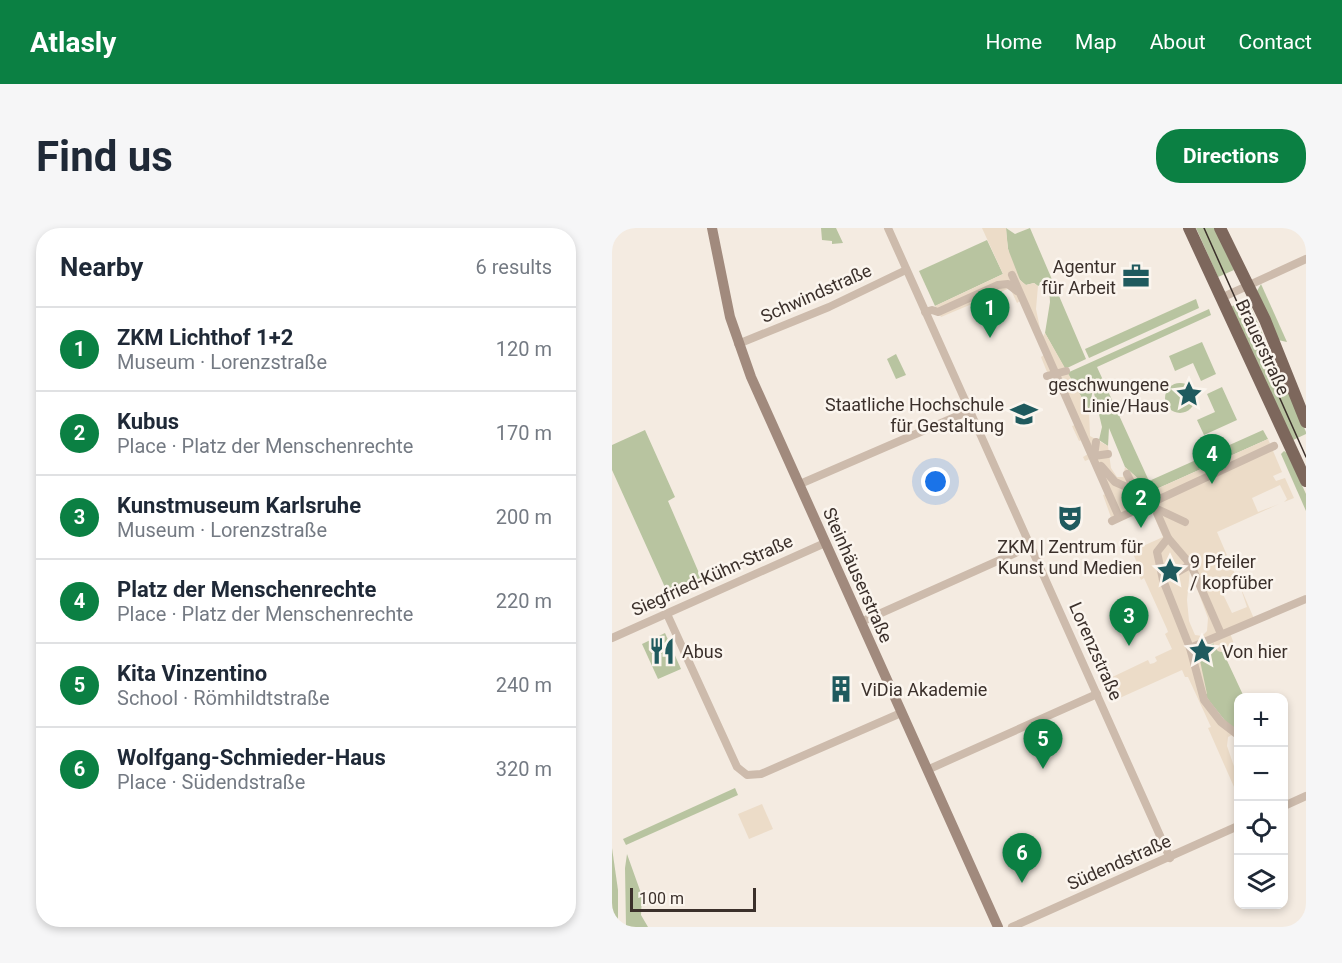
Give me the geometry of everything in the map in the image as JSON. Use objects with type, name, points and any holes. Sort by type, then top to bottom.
[{"type":"main road","name":"Brauerstraße","points":[[1189,228],[1306,481]]},
{"type":"main road","name":"Brauerstraße","points":[[1220,228],[1248,285],[1306,422]]},
{"type":"street","points":[[703,228],[713,232]]},
{"type":"street","name":"Lorenzstraße","points":[[888,228],[1170,858]]},
{"type":"street","name":"Steinhäuserstraße","points":[[713,232],[738,344],[998,927]]},
{"type":"street","points":[[1221,298],[1306,259]]},
{"type":"street","name":"Schwindstraße","points":[[738,344],[758,338],[906,270]]},
{"type":"street","points":[[1012,275],[1051,374],[1066,371],[1060,382],[1094,456],[1116,519],[1274,446]]},
{"type":"street","points":[[925,312],[932,309],[938,312],[998,285],[1009,285],[1020,297]]},
{"type":"street","points":[[800,484],[969,411]]},
{"type":"street","points":[[1096,442],[1094,456],[1111,479],[1153,500],[1185,522]]},
{"type":"street","points":[[1094,456],[1101,453],[1108,454]]},
{"type":"street","points":[[1127,474],[1131,482],[1129,488]]},
{"type":"street","points":[[1153,500],[1168,538],[1190,564],[1225,633]]},
{"type":"street","points":[[1168,538],[1157,552],[1163,580],[1190,648],[1204,700],[1221,722],[1234,731]]},
{"type":"street","name":"Siegfried-Kühn-Straße","points":[[612,638],[825,543]]},
{"type":"street","points":[[861,622],[1031,546]]},
{"type":"street","points":[[1163,580],[1190,564]]},
{"type":"street","points":[[1190,648],[1306,598]]},
{"type":"street","points":[[667,614],[737,767],[747,775],[761,774],[902,713]]},
{"type":"street","points":[[927,770],[1097,694]]},
{"type":"street","points":[[1288,804],[1306,796]]},
{"type":"street","name":"Südendstraße","points":[[1012,927],[1234,828]]},
{"type":"green space","points":[[821,228],[836,228],[843,243],[832,244],[832,241],[822,240]]},
{"type":"green space","points":[[1006,228],[1015,234],[1030,228],[1086,359],[1065,369],[1045,333],[1050,302],[1049,287],[1043,283],[1038,286],[1034,283],[1026,285],[1016,274],[1010,260]]},
{"type":"green space","points":[[1196,228],[1215,228],[1234,270],[1218,277]]},
{"type":"green space","points":[[987,240],[1003,274],[935,306],[919,271]]},
{"type":"green space","points":[[1261,284],[1287,342],[1278,340],[1257,291]]},
{"type":"green space","points":[[1196,299],[1199,308],[1089,358],[1085,349]]},
{"type":"green space","points":[[1244,299],[1248,301],[1306,432],[1291,441],[1231,307]]},
{"type":"green space","points":[[1209,309],[1211,315],[1097,367],[1149,481],[1263,430],[1268,439],[1152,491],[1125,467],[1109,428],[1108,446],[1099,440],[1102,427],[1093,389],[1089,410],[1067,373]]},
{"type":"green space","points":[[1202,342],[1216,374],[1201,381],[1193,363],[1175,371],[1169,356]]},
{"type":"green space","points":[[896,354],[906,375],[896,379],[887,359]]},
{"type":"green space","points":[[1180,383],[1191,387],[1195,398],[1191,409],[1180,413],[1169,409],[1165,398],[1169,387]]},
{"type":"green space","points":[[1222,387],[1237,420],[1204,435],[1197,420],[1215,412],[1207,394]]},
{"type":"green space","points":[[645,430],[675,497],[668,501],[702,580],[668,594],[612,470],[612,445]]},
{"type":"green space","points":[[1284,451],[1306,494],[1306,511],[1281,454]]},
{"type":"green space","points":[[665,633],[681,669],[658,679],[642,644]]},
{"type":"green space","points":[[1214,643],[1218,651],[1223,652],[1242,693],[1234,693],[1234,729],[1203,693],[1198,650]]},
{"type":"green space","points":[[735,788],[738,795],[626,845],[623,839]]},
{"type":"green space","points":[[612,848],[618,890],[618,927],[612,927]]},
{"type":"green space","points":[[627,854],[642,896],[641,915],[648,927],[626,927],[625,868]]},
{"type":"shaded area","points":[[982,228],[1006,228],[1008,249],[1020,280],[1026,285],[1034,283],[1038,286],[1036,309],[1042,338],[1045,333],[1089,410],[1090,436],[1108,446],[1111,468],[1117,477],[1123,477],[1125,467],[1152,491],[1268,439],[1282,472],[1273,476],[1276,481],[1285,478],[1294,498],[1284,502],[1287,499],[1280,485],[1252,498],[1258,512],[1279,504],[1217,532],[1238,581],[1233,577],[1218,584],[1232,613],[1247,607],[1240,586],[1255,621],[1230,633],[1234,644],[1222,649],[1223,652],[1218,651],[1213,643],[1198,651],[1207,694],[1204,693],[1232,735],[1228,737],[1227,746],[1234,766],[1234,787],[1208,728],[1211,727],[1188,677],[1185,677],[1182,670],[1113,701],[1104,681],[1148,660],[1150,664],[1154,663],[1157,661],[1155,657],[1172,649],[1165,634],[1168,632],[1167,629],[1144,578],[1141,580],[1134,565],[1137,563],[1132,551],[1163,537],[1150,507],[1113,523],[1103,495],[1106,494],[1090,459],[1085,461],[1083,457],[1088,454],[1082,440],[1079,441],[1072,426],[1075,425],[1054,377],[1047,372],[1041,357],[1044,355],[1020,301],[1017,303],[1010,288],[941,317],[935,306],[1003,274]],"holes":[[[1190,570],[1208,618],[1207,631],[1202,636],[1195,635],[1189,621],[1187,600]]]},
{"type":"shaded area","points":[[762,804],[773,829],[749,839],[738,814]]},
{"type":"tram line","points":[[1204,228],[1306,457]]},
{"type":"place","name":"Agentur für Arbeit","points":[[1136,276]]},
{"type":"place","name":"ZKM Lichthof 1+2","points":[[990,338]]},
{"type":"place","name":"geschwungene Linie/Haus","points":[[1189,394]]},
{"type":"place","name":"Staatliche Hochschule für Gestaltung","points":[[1024,414]]},
{"type":"place","name":"Platz der Menschenrechte","points":[[1212,484]]},
{"type":"place","name":"ZKM | Zentrum für Kunst und Medien","points":[[1070,518]]},
{"type":"place","name":"Kubus","points":[[1141,528]]},
{"type":"place","name":"9 Pfeiler / kopfüber","points":[[1170,571]]},
{"type":"place","name":"Kunstmuseum Karlsruhe","points":[[1129,646]]},
{"type":"place","name":"Abus","points":[[662,651]]},
{"type":"place","name":"Von hier","points":[[1202,651]]},
{"type":"place","name":"ViDia Akademie","points":[[841,689]]},
{"type":"place","name":"Kita Vinzentino","points":[[1043,769]]},
{"type":"place","name":"Wolfgang-Schmieder-Haus","points":[[1022,883]]}]
